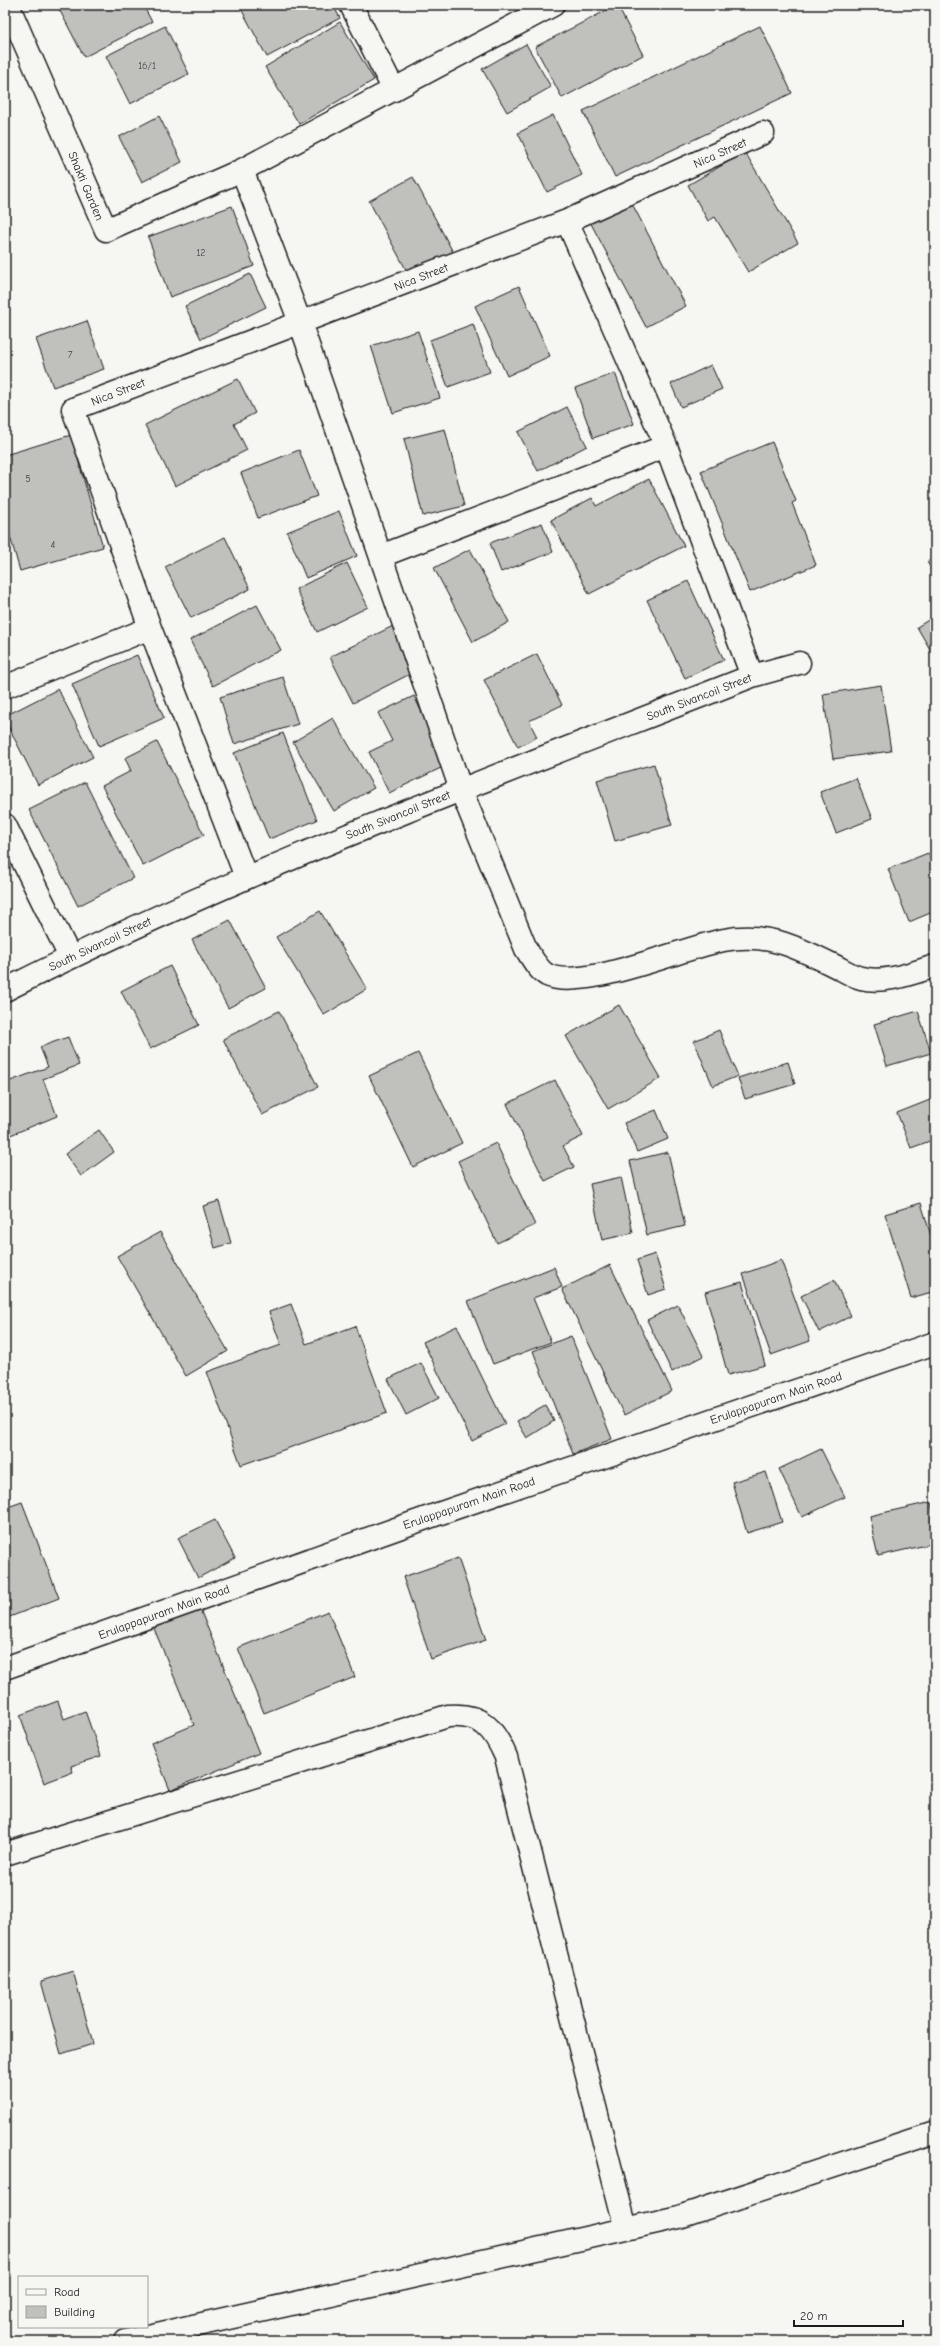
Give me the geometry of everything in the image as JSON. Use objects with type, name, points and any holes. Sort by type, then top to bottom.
[{"type":"street","name":"Shakti Garden","points":[[8,5],[106,230],[242,170]]},
{"type":"street","points":[[351,5],[394,90]]},
{"type":"street","points":[[554,5],[242,170],[300,322],[461,790],[526,949],[539,969],[548,975],[571,979],[618,971],[724,939],[760,938],[791,944],[861,978],[894,978],[935,966]]},
{"type":"street","name":"Nica Street","points":[[150,628],[73,409],[568,222],[763,133]]},
{"type":"street","points":[[568,222],[666,446],[752,676]]},
{"type":"street","points":[[381,556],[666,446]]},
{"type":"street","points":[[5,686],[150,628],[246,877]]},
{"type":"street","name":"South Sivancoil Street","points":[[5,990],[70,957],[246,877],[461,790],[752,676],[799,662]]},
{"type":"street","points":[[5,825],[70,957]]},
{"type":"street","name":"Erulappapuram Main Road","points":[[5,1668],[435,1515],[935,1343]]},
{"type":"street","points":[[5,1854],[448,1716],[467,1716],[479,1721],[498,1738],[506,1757],[626,2229]]},
{"type":"street","points":[[126,2341],[680,2217],[935,2133]]},
{"type":"building","points":[[57,5],[143,5],[152,22],[84,57]]},
{"type":"building","points":[[239,5],[333,5],[340,18],[267,57]]},
{"type":"building","points":[[617,5],[643,55],[562,98],[535,47]]},
{"type":"building","points":[[340,22],[374,80],[299,124],[265,67]]},
{"type":"building","points":[[165,26],[189,74],[130,104],[106,56]]},
{"type":"building","points":[[760,26],[792,93],[615,177],[583,111]]},
{"type":"building","points":[[526,44],[551,87],[507,112],[482,69]]},
{"type":"building","points":[[553,115],[582,175],[547,192],[518,133]]},
{"type":"building","points":[[159,116],[182,162],[142,182],[119,137]]},
{"type":"building","points":[[745,152],[798,243],[748,272],[715,217],[708,221],[688,185]]},
{"type":"building","points":[[413,177],[453,252],[409,275],[369,201]]},
{"type":"building","points":[[628,196],[686,306],[646,327],[588,218]]},
{"type":"building","points":[[232,206],[254,266],[170,297],[148,237]]},
{"type":"building","points":[[250,274],[266,307],[201,339],[185,306]]},
{"type":"building","points":[[519,286],[550,356],[507,376],[475,306]]},
{"type":"building","points":[[87,321],[104,369],[53,387],[36,339]]},
{"type":"building","points":[[473,324],[490,372],[448,387],[430,340]]},
{"type":"building","points":[[418,331],[440,398],[393,413],[371,346]]},
{"type":"building","points":[[711,365],[722,389],[681,407],[671,384]]},
{"type":"building","points":[[615,373],[634,424],[593,438],[575,388]]},
{"type":"building","points":[[238,379],[255,413],[234,424],[247,450],[175,486],[145,425]]},
{"type":"building","points":[[567,407],[587,446],[538,471],[518,432]]},
{"type":"building","points":[[445,429],[464,506],[423,516],[404,439]]},
{"type":"building","points":[[71,435],[103,547],[20,571],[5,519],[5,455]]},
{"type":"building","points":[[772,442],[796,501],[792,503],[816,565],[750,592],[701,471]]},
{"type":"building","points":[[299,450],[317,496],[258,518],[241,473]]},
{"type":"building","points":[[649,479],[684,546],[589,594],[551,520],[592,498],[596,506]]},
{"type":"building","points":[[339,511],[357,556],[306,578],[287,532]]},
{"type":"building","points":[[542,523],[553,552],[501,572],[490,543]]},
{"type":"building","points":[[225,537],[250,589],[191,618],[165,567]]},
{"type":"building","points":[[470,549],[509,622],[473,642],[434,568]]},
{"type":"building","points":[[935,557],[935,575],[927,562]]},
{"type":"building","points":[[347,563],[368,607],[317,632],[296,589]]},
{"type":"building","points":[[688,581],[724,660],[685,678],[647,600]]},
{"type":"building","points":[[257,605],[281,650],[213,686],[190,640]]},
{"type":"building","points":[[935,616],[935,648],[931,651],[917,627]]},
{"type":"building","points":[[393,626],[416,671],[353,703],[330,657]]},
{"type":"building","points":[[537,654],[562,705],[529,721],[537,737],[518,747],[484,680]]},
{"type":"building","points":[[137,655],[164,718],[99,746],[72,684]]},
{"type":"building","points":[[283,677],[298,724],[234,744],[220,697]]},
{"type":"building","points":[[881,685],[891,751],[833,759],[823,694]]},
{"type":"building","points":[[58,689],[93,757],[38,785],[5,720],[5,716]]},
{"type":"building","points":[[414,696],[447,765],[389,793],[369,752],[392,741],[378,713]]},
{"type":"building","points":[[333,718],[374,788],[334,811],[293,742]]},
{"type":"building","points":[[283,733],[317,820],[269,839],[234,753]]},
{"type":"building","points":[[157,742],[204,835],[143,866],[102,786],[131,771],[125,758]]},
{"type":"building","points":[[654,764],[672,825],[615,841],[597,780]]},
{"type":"building","points":[[856,778],[872,819],[836,833],[820,792]]},
{"type":"building","points":[[85,782],[133,878],[78,906],[29,810]]},
{"type":"building","points":[[928,853],[935,870],[935,911],[909,922],[888,869]]},
{"type":"building","points":[[320,911],[367,989],[324,1015],[276,937]]},
{"type":"building","points":[[230,920],[266,988],[228,1008],[192,940]]},
{"type":"building","points":[[170,966],[199,1025],[150,1049],[121,991]]},
{"type":"building","points":[[619,1005],[661,1078],[608,1109],[566,1036]]},
{"type":"building","points":[[279,1011],[318,1087],[262,1115],[223,1039]]},
{"type":"building","points":[[918,1011],[931,1053],[887,1066],[874,1024]]},
{"type":"building","points":[[719,1030],[738,1076],[713,1086],[694,1041]]},
{"type":"building","points":[[68,1037],[79,1065],[43,1079],[57,1116],[8,1136],[5,1129],[5,1083],[48,1067],[40,1047]]},
{"type":"building","points":[[418,1053],[462,1143],[413,1167],[369,1076]]},
{"type":"building","points":[[788,1062],[795,1084],[745,1099],[738,1078]]},
{"type":"building","points":[[555,1080],[583,1136],[563,1146],[574,1167],[545,1181],[507,1104]]},
{"type":"building","points":[[935,1098],[935,1139],[911,1148],[897,1113]]},
{"type":"building","points":[[656,1110],[668,1139],[637,1152],[624,1123]]},
{"type":"building","points":[[99,1130],[114,1152],[81,1176],[65,1154]]},
{"type":"building","points":[[496,1143],[535,1225],[497,1243],[458,1161]]},
{"type":"building","points":[[668,1152],[685,1226],[647,1235],[630,1161]]},
{"type":"building","points":[[621,1177],[633,1233],[602,1240],[590,1184]]},
{"type":"building","points":[[219,1201],[231,1243],[215,1248],[203,1206]]},
{"type":"building","points":[[921,1203],[935,1249],[935,1291],[911,1298],[885,1214]]},
{"type":"building","points":[[160,1232],[228,1351],[186,1376],[117,1256]]},
{"type":"building","points":[[655,1254],[666,1289],[648,1295],[637,1260]]},
{"type":"building","points":[[781,1260],[810,1341],[771,1355],[743,1274]]},
{"type":"building","points":[[610,1265],[672,1391],[624,1415],[562,1289]]},
{"type":"building","points":[[554,1267],[562,1287],[533,1298],[551,1342],[493,1364],[468,1301]]},
{"type":"building","points":[[834,1280],[851,1316],[819,1332],[801,1296]]},
{"type":"building","points":[[742,1282],[765,1365],[728,1375],[705,1292]]},
{"type":"building","points":[[291,1304],[306,1344],[355,1326],[387,1413],[241,1465],[207,1372],[281,1345],[269,1312]]},
{"type":"building","points":[[678,1305],[703,1356],[672,1372],[647,1320]]},
{"type":"building","points":[[457,1326],[505,1424],[472,1441],[423,1342]]},
{"type":"building","points":[[571,1336],[612,1439],[573,1454],[533,1351]]},
{"type":"building","points":[[421,1363],[439,1398],[406,1415],[388,1379]]},
{"type":"building","points":[[545,1405],[554,1421],[527,1438],[517,1421]]},
{"type":"building","points":[[821,1449],[845,1497],[802,1517],[779,1469]]},
{"type":"building","points":[[766,1472],[782,1522],[747,1533],[732,1482]]},
{"type":"building","points":[[22,1502],[59,1598],[7,1618],[5,1613],[5,1508]]},
{"type":"building","points":[[931,1502],[935,1521],[935,1543],[878,1556],[869,1516]]},
{"type":"building","points":[[215,1520],[235,1558],[198,1578],[178,1538]]},
{"type":"building","points":[[458,1558],[486,1640],[431,1659],[403,1577]]},
{"type":"building","points":[[199,1607],[259,1753],[170,1790],[151,1743],[194,1725],[153,1626]]},
{"type":"building","points":[[328,1611],[355,1677],[264,1713],[238,1648]]},
{"type":"building","points":[[58,1701],[64,1719],[85,1711],[101,1756],[71,1766],[73,1772],[44,1783],[20,1715]]},
{"type":"building","points":[[73,1971],[93,2044],[61,2054],[41,1981]]}]
